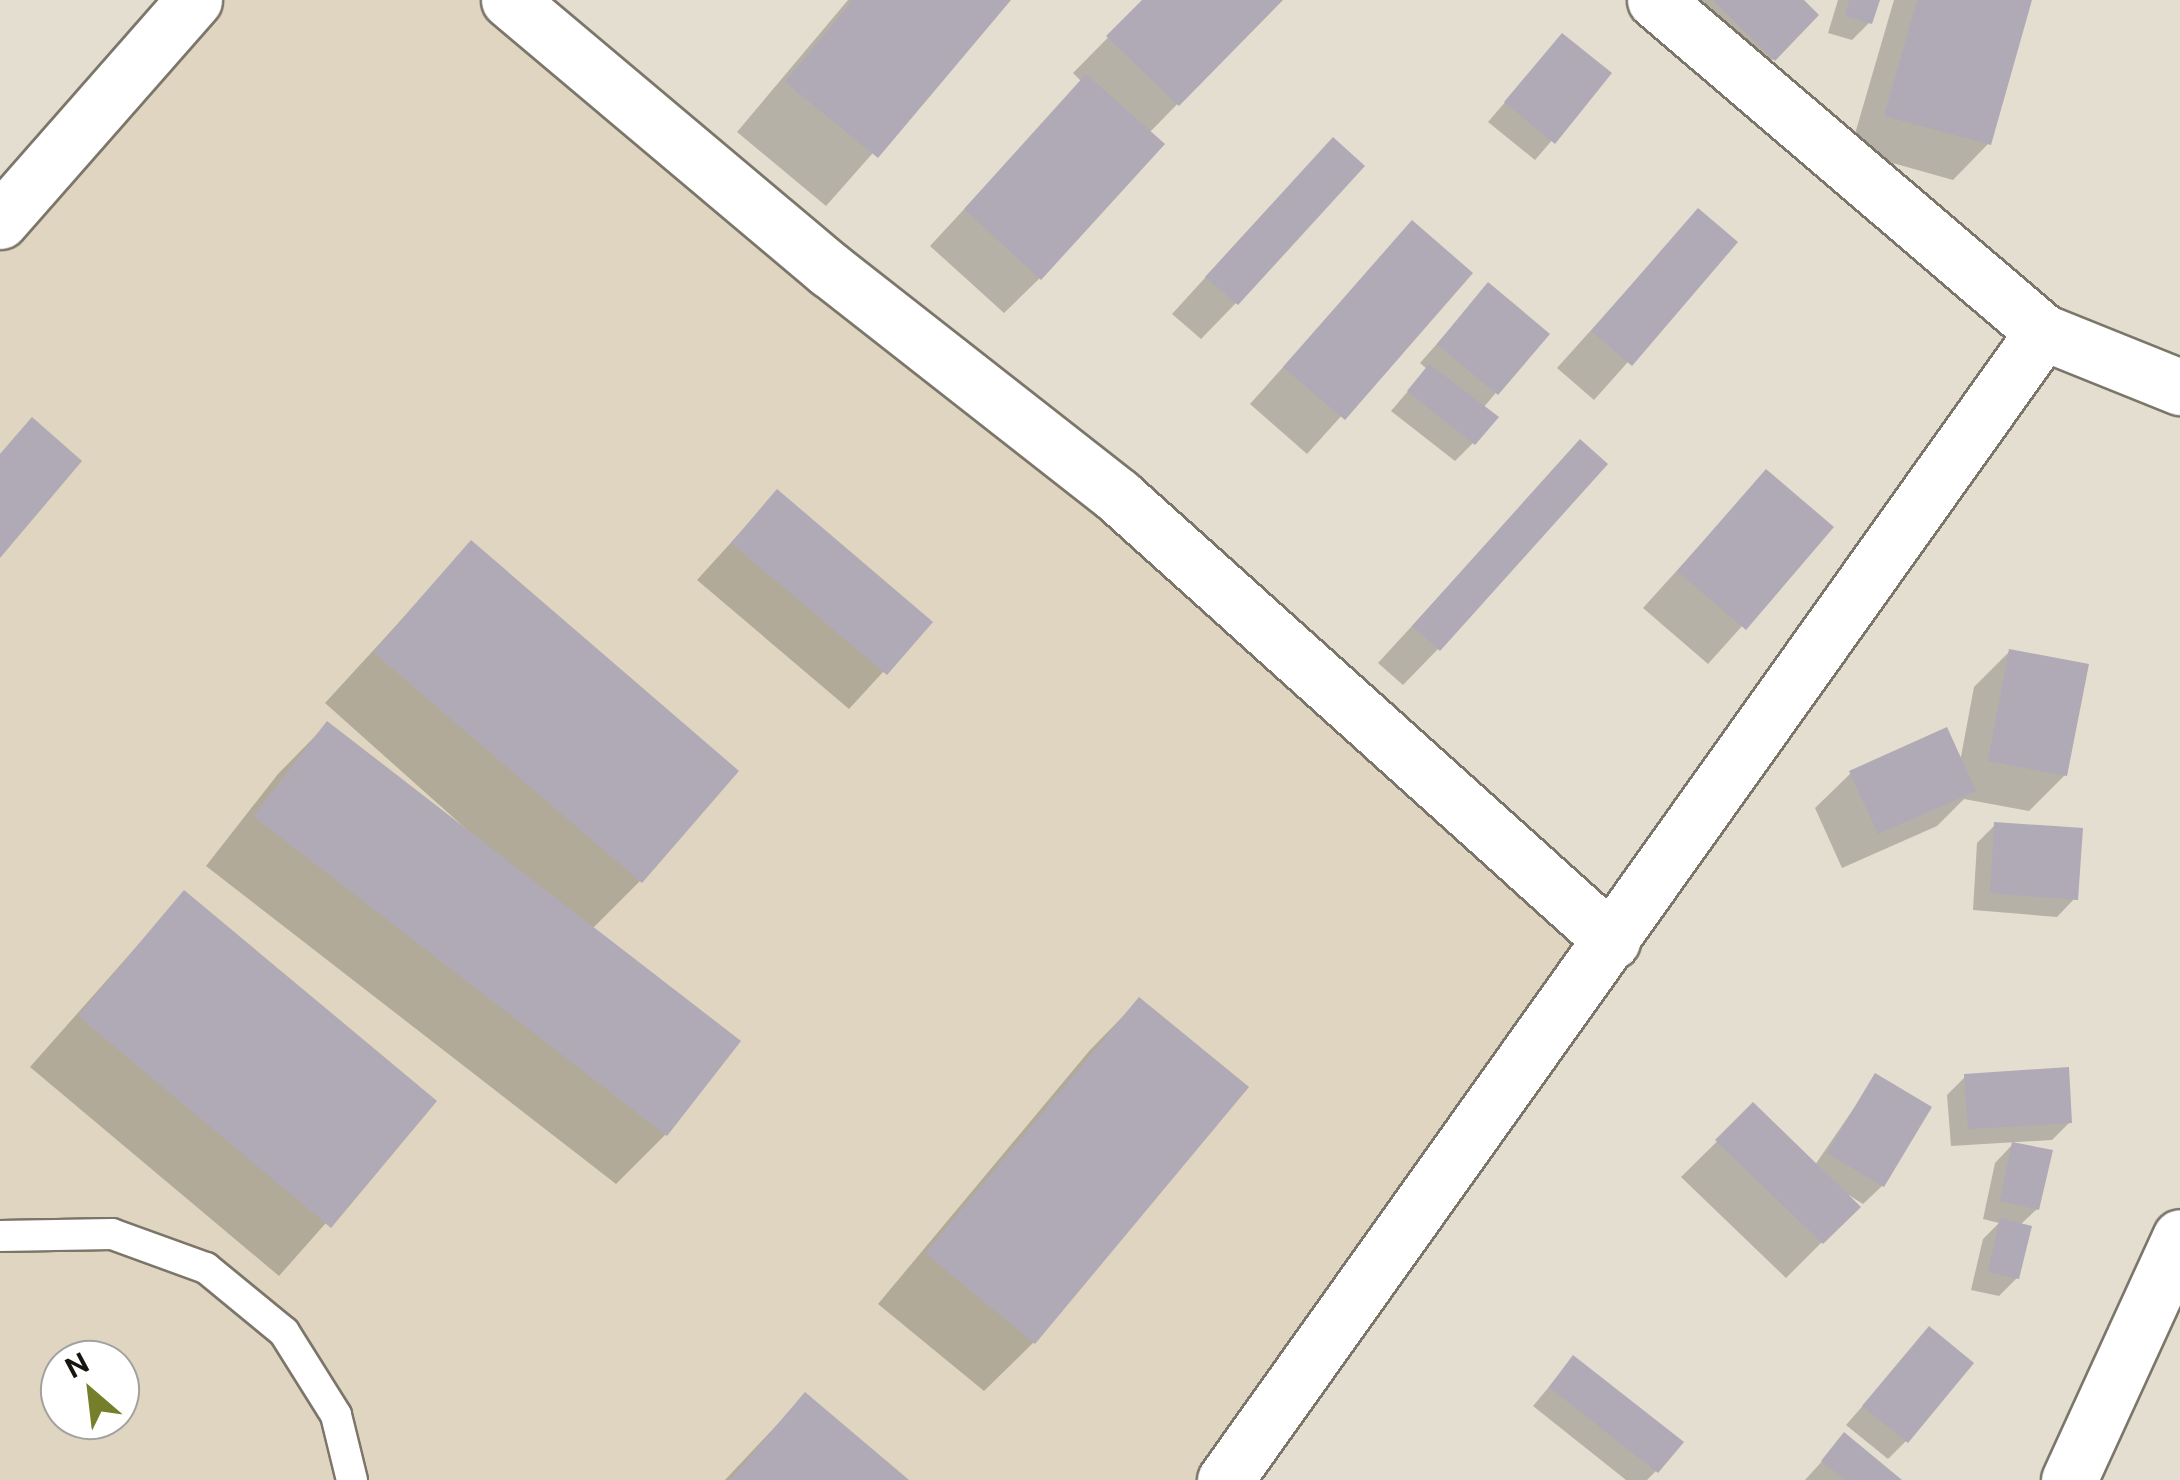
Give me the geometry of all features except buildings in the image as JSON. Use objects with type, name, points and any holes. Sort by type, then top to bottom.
[{"type":"street","points":[[0,221],[194,0]]},
{"type":"street","points":[[509,0],[830,270],[1118,496],[1612,941]]},
{"type":"street","points":[[1654,0],[2043,332],[2180,387]]},
{"type":"street","points":[[1225,1480],[2043,332]]},
{"type":"street","points":[[2070,1480],[2180,1237]]},
{"type":"lane","points":[[0,1236],[112,1234],[206,1268],[284,1332],[336,1415],[352,1480]]},
{"type":"shaded area","points":[[194,0],[509,0],[1612,941],[1225,1480],[0,1480],[0,221]]}]
